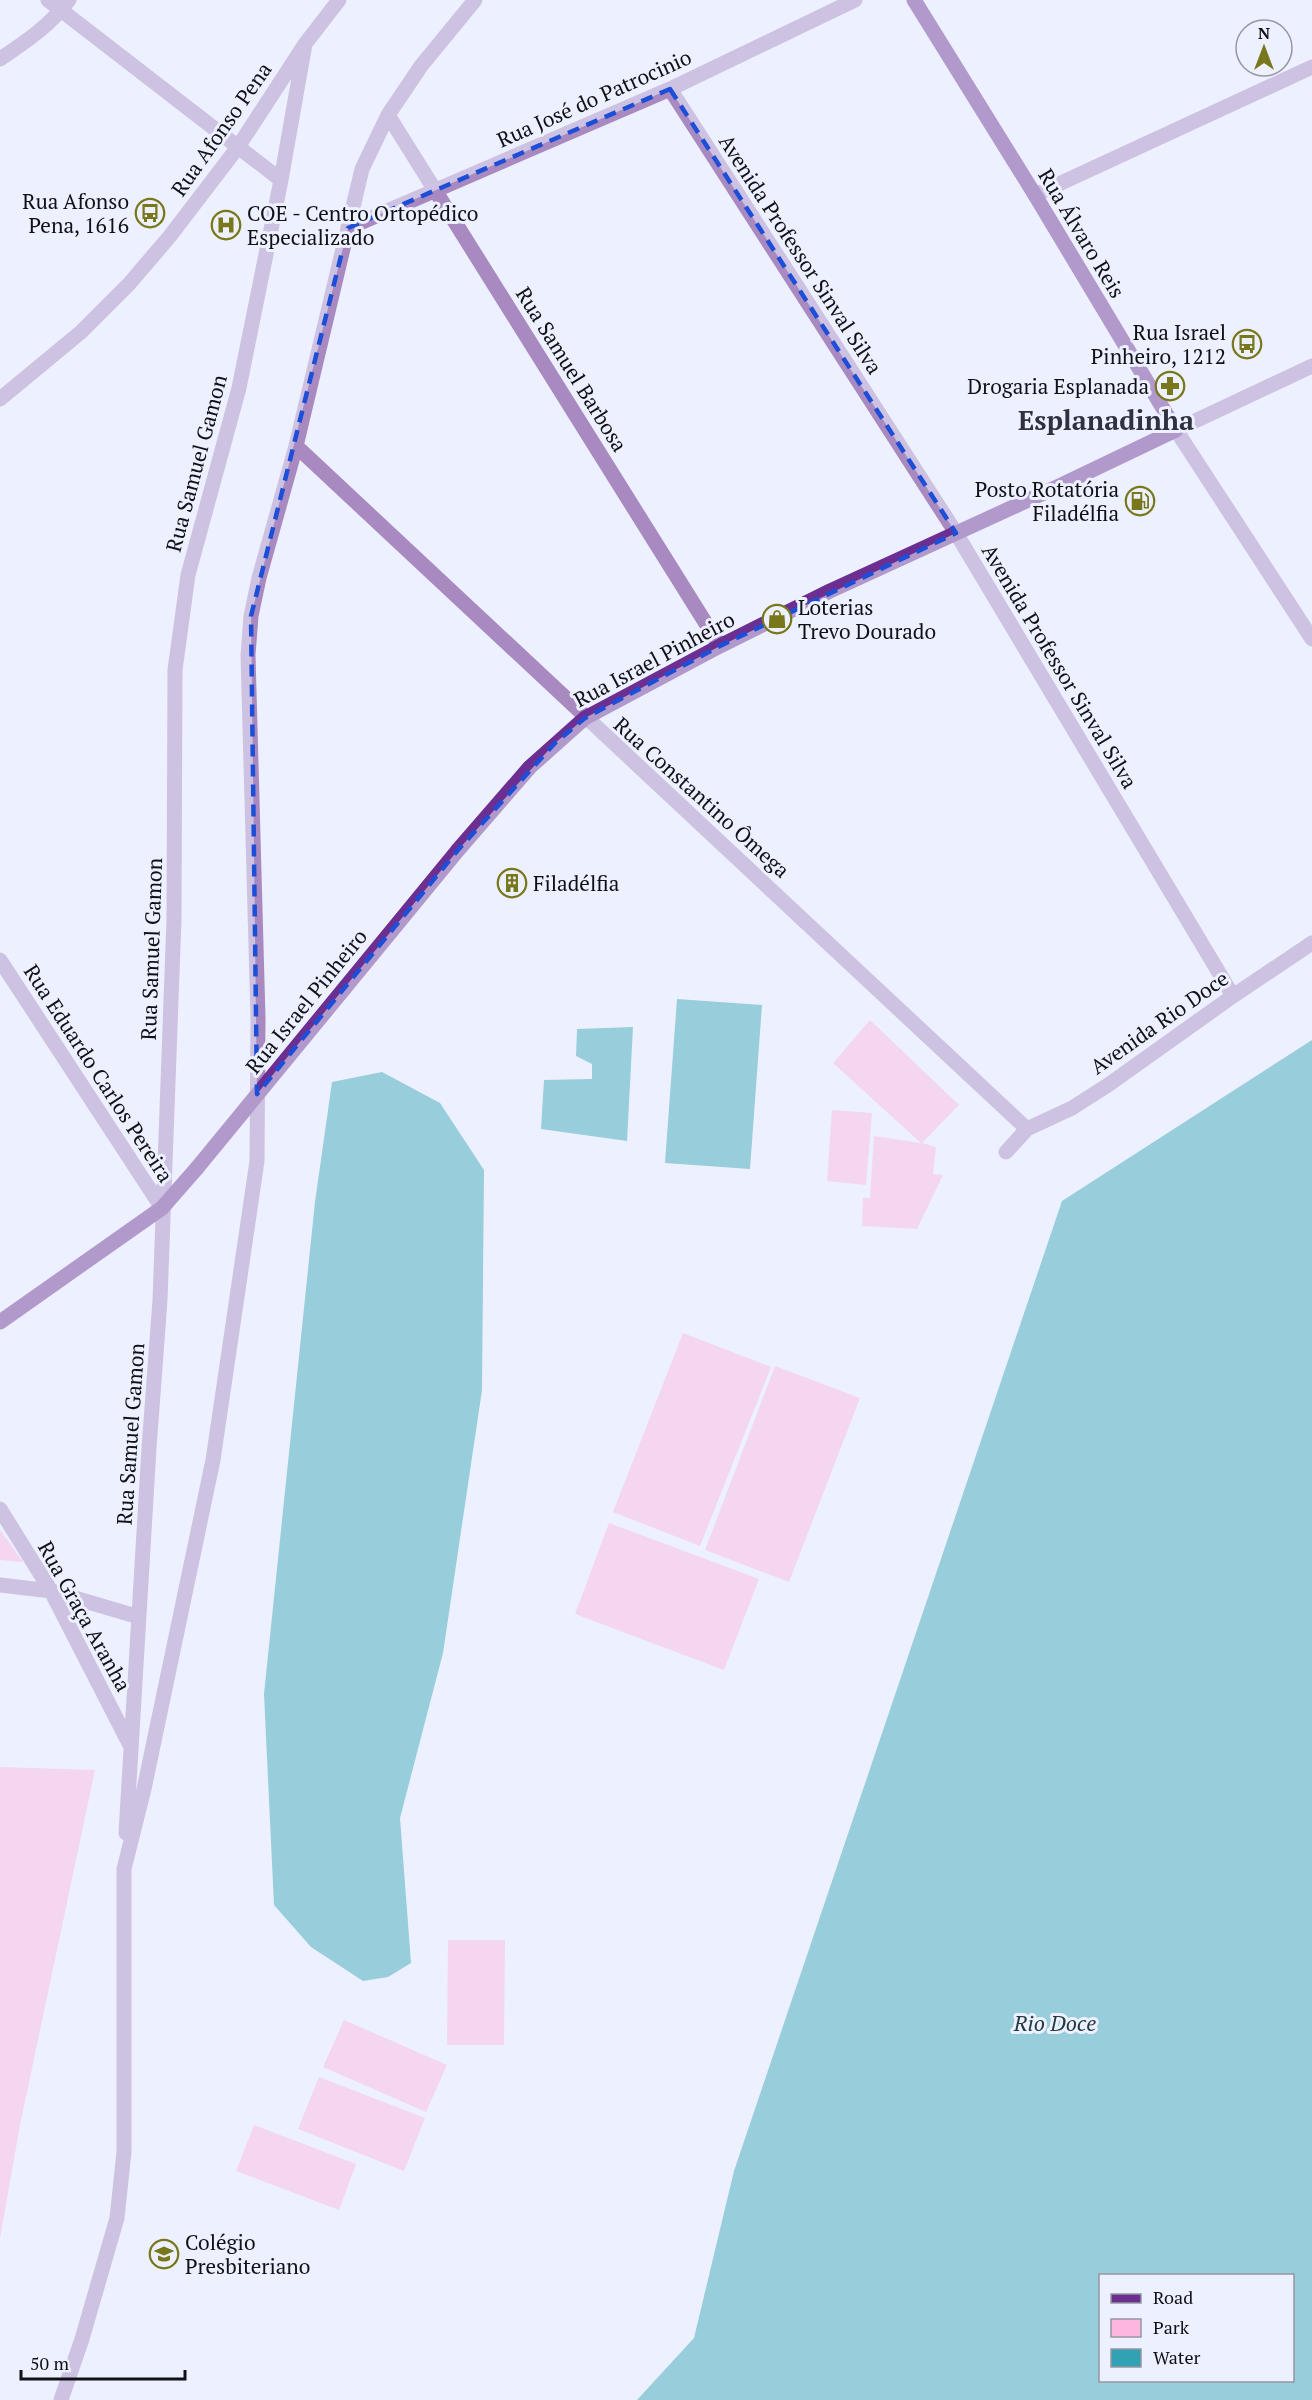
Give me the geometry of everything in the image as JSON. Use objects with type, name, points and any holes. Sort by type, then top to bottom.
[{"type":"main road","name":"Rua Álvaro Reis","points":[[914,0],[1035,195],[1176,430]]},
{"type":"main road","name":"Rua Israel Pinheiro","points":[[0,1322],[162,1208],[458,850],[530,767],[585,718],[830,591],[1176,430]]},
{"type":"street","points":[[48,0],[65,5],[281,180]]},
{"type":"street","name":"Rua Afonso Pena","points":[[0,399],[81,332],[129,284],[170,236],[238,147],[305,44],[339,0]]},
{"type":"street","points":[[61,2400],[82,2339],[114,2229],[124,2152],[124,1869],[144,1789],[213,1460],[257,1161],[258,1018],[248,655],[251,616],[259,578],[296,446],[362,168],[388,115],[421,66],[475,0]]},
{"type":"street","name":"Rua José do Patrocinio","points":[[348,228],[670,89],[855,0]]},
{"type":"street","points":[[0,59],[22,44],[65,5]]},
{"type":"street","name":"Rua Samuel Gamon","points":[[124,1869],[130,1745],[160,1300],[174,919],[175,670],[188,575],[239,388],[281,180],[305,44]]},
{"type":"street","points":[[1035,195],[1312,67]]},
{"type":"street","name":"Avenida Professor Sinval Silva","points":[[670,89],[956,533],[1233,996]]},
{"type":"street","name":"Rua Samuel Barbosa","points":[[388,115],[720,646]]},
{"type":"street","name":"Rua Israel Pinheiro","points":[[1176,430],[1312,366]]},
{"type":"street","name":"Rua Álvaro Reis","points":[[1176,430],[1312,639]]},
{"type":"street","name":"Rua Constantino Ômega","points":[[296,446],[1027,1129]]},
{"type":"street","name":"Avenida Rio Doce","points":[[1027,1129],[1072,1108],[1108,1085],[1312,943]]},
{"type":"street","name":"Rua Eduardo Carlos Pereira","points":[[0,960],[162,1208]]},
{"type":"street","points":[[1006,1152],[1027,1129]]},
{"type":"street","name":"Rua Graça Aranha","points":[[0,1509],[51,1591],[130,1745]]},
{"type":"street","points":[[0,1585],[51,1591],[139,1617]]},
{"type":"highlighted area","points":[[670,89],[956,533],[720,646],[585,718],[555,743],[458,850],[257,1094],[251,616],[348,228]]},
{"type":"green space","points":[[870,1020],[959,1105],[922,1143],[936,1147],[933,1174],[943,1175],[917,1229],[862,1226],[863,1198],[870,1198],[874,1136],[921,1143],[833,1063]]},
{"type":"green space","points":[[832,1110],[872,1113],[866,1185],[827,1181]]},
{"type":"green space","points":[[683,1333],[771,1367],[700,1546],[613,1512]]},
{"type":"green space","points":[[775,1366],[860,1398],[789,1582],[705,1550]]},
{"type":"green space","points":[[609,1523],[759,1579],[724,1670],[575,1614]]},
{"type":"green space","points":[[0,1530],[23,1562],[0,1560]]},
{"type":"green space","points":[[0,1767],[95,1770],[20,2125],[0,2238]]},
{"type":"green space","points":[[448,1940],[505,1940],[504,2045],[447,2045]]},
{"type":"green space","points":[[344,2020],[447,2065],[426,2112],[323,2067]]},
{"type":"green space","points":[[319,2077],[425,2118],[404,2171],[298,2129]]},
{"type":"green space","points":[[254,2125],[356,2164],[339,2210],[236,2171]]},
{"type":"water","points":[[677,999],[762,1005],[750,1169],[665,1163]]},
{"type":"water","points":[[633,1027],[627,1141],[541,1129],[544,1080],[592,1079],[592,1064],[576,1056],[577,1029]]},
{"type":"water","name":"Rio Doce","points":[[1312,1040],[1312,2400],[637,2400],[694,2338],[734,2171],[1062,1201]]},
{"type":"water","points":[[382,1072],[440,1103],[484,1170],[482,1390],[443,1653],[400,1818],[411,1963],[388,1977],[363,1981],[311,1947],[274,1905],[264,1694],[315,1202],[332,1082]]},
{"type":"place","name":"Rua Afonso Pena, 1616","points":[[150,213]]},
{"type":"place","name":"COE - Centro Ortopédico Especializado","points":[[226,225]]},
{"type":"place","name":"Rua Israel Pinheiro, 1212","points":[[1247,344]]},
{"type":"place","name":"Drogaria Esplanada","points":[[1170,386]]},
{"type":"place","name":"Posto Rotatória Filadélfia","points":[[1140,501]]},
{"type":"place","name":"Loterias Trevo Dourado","points":[[777,619]]},
{"type":"place","name":"Filadélfia","points":[[512,883]]},
{"type":"place","name":"Colégio Presbiteriano","points":[[164,2254]]},
{"type":"district","name":"Esplanadinha","points":[[1106,420]]}]
